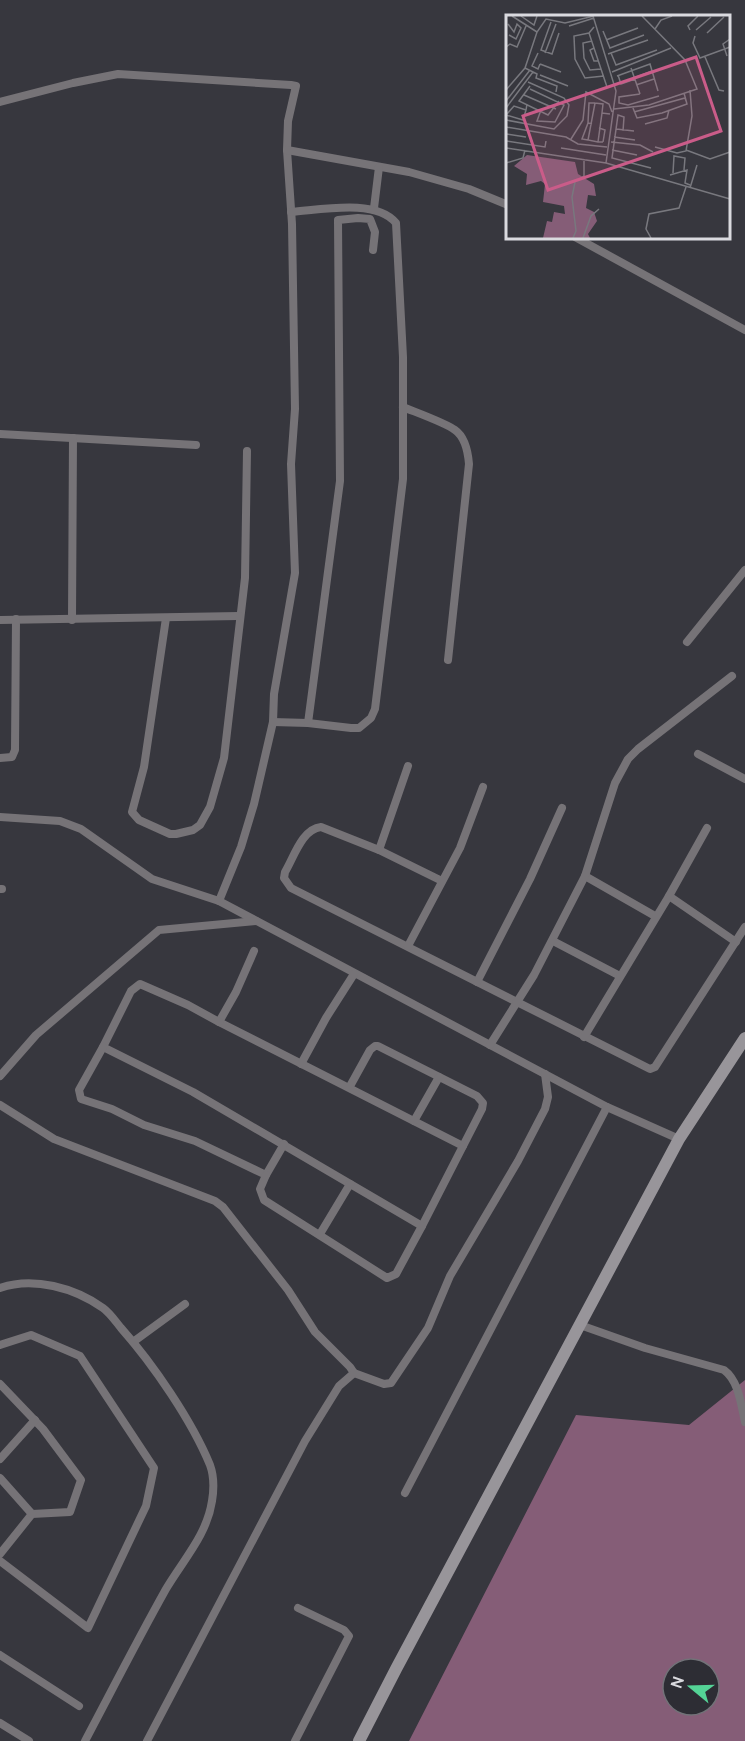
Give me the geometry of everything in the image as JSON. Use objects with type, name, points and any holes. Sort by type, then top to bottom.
[{"type":"main road","points":[[359,1741],[679,1139],[745,1038]]},
{"type":"street","points":[[0,102],[118,74],[296,86],[297,90],[288,120],[287,150],[291,212],[295,409],[291,464],[295,573],[274,694],[273,722],[254,804],[241,846],[219,901]]},
{"type":"street","points":[[287,150],[409,172],[458,186],[506,204]]},
{"type":"street","points":[[374,208],[379,167]]},
{"type":"street","points":[[273,722],[359,728],[371,718],[375,709],[401,498],[403,407],[396,223],[392,218],[374,208],[291,212]]},
{"type":"street","points":[[308,723],[340,481],[338,220],[370,219],[375,232],[373,250]]},
{"type":"street","points":[[578,238],[745,330]]},
{"type":"street","points":[[403,407],[455,430],[463,440],[468,453],[469,464],[448,660]]},
{"type":"street","points":[[0,434],[196,445]]},
{"type":"street","points":[[72,620],[73,438]]},
{"type":"street","points":[[165,618],[144,767],[132,812],[139,820],[170,834],[176,834],[193,830],[200,825],[210,807],[224,758],[246,569],[247,451]]},
{"type":"street","points":[[687,642],[745,570]]},
{"type":"street","points":[[0,620],[239,616]]},
{"type":"street","points":[[0,758],[12,758],[15,750],[16,619]]},
{"type":"street","points":[[490,1045],[518,1003],[553,941],[585,876],[615,783],[628,759],[732,676]]},
{"type":"street","points":[[698,754],[745,779]]},
{"type":"street","points":[[379,850],[408,766]]},
{"type":"street","points":[[408,946],[464,840],[483,787]]},
{"type":"street","points":[[477,982],[530,879],[562,808]]},
{"type":"street","points":[[0,818],[47,819],[78,828],[152,879],[219,901],[607,1107],[679,1139]]},
{"type":"street","points":[[442,881],[327,828],[316,828],[306,833],[284,878],[291,888],[646,1069],[653,1069],[745,927]]},
{"type":"street","points":[[584,1037],[707,828]]},
{"type":"street","points":[[585,876],[655,916]]},
{"type":"street","points":[[669,896],[736,942]]},
{"type":"street","points":[[0,1076],[36,1035],[159,930],[256,921]]},
{"type":"street","points":[[553,941],[620,976]]},
{"type":"street","points":[[219,1022],[236,992],[254,951]]},
{"type":"street","points":[[301,1064],[354,974]]},
{"type":"street","points":[[266,1175],[195,1141],[144,1125],[112,1109],[81,1099],[79,1090],[131,991],[140,984],[188,1005],[463,1146]]},
{"type":"street","points":[[284,1144],[260,1189],[264,1200],[387,1278],[396,1274],[482,1109],[483,1103],[477,1096],[375,1046],[370,1050],[349,1088]]},
{"type":"street","points":[[103,1047],[193,1092],[422,1226]]},
{"type":"street","points":[[0,1105],[54,1139],[223,1206],[288,1290],[315,1332],[354,1373],[384,1384],[391,1383],[428,1328],[450,1276],[518,1161],[545,1109],[548,1097],[545,1074]]},
{"type":"street","points":[[414,1121],[439,1077]]},
{"type":"street","points":[[405,1494],[607,1107]]},
{"type":"street","points":[[320,1234],[350,1184]]},
{"type":"street","points":[[0,1288],[28,1283],[43,1284],[64,1289],[104,1308],[133,1342],[183,1413],[210,1466],[214,1490],[208,1516],[198,1539],[167,1587],[85,1741]]},
{"type":"street","points":[[133,1342],[185,1304]]},
{"type":"street","points":[[580,1325],[645,1348],[724,1370],[730,1374],[735,1384],[745,1422]]},
{"type":"street","points":[[0,1345],[32,1335],[80,1356],[154,1468],[146,1506],[88,1628],[0,1561]]},
{"type":"street","points":[[147,1741],[309,1433],[339,1386],[354,1373]]},
{"type":"street","points":[[0,1384],[34,1420],[81,1480],[70,1512],[32,1514],[0,1554]]},
{"type":"street","points":[[0,1459],[34,1420]]},
{"type":"street","points":[[0,1478],[32,1514]]},
{"type":"street","points":[[296,1741],[349,1636],[344,1630],[298,1608]]},
{"type":"street","points":[[0,1656],[79,1706]]},
{"type":"street","points":[[0,1723],[29,1741]]},
{"type":"shaded area","points":[[745,1380],[745,1741],[409,1741],[576,1415],[689,1425]]}]
